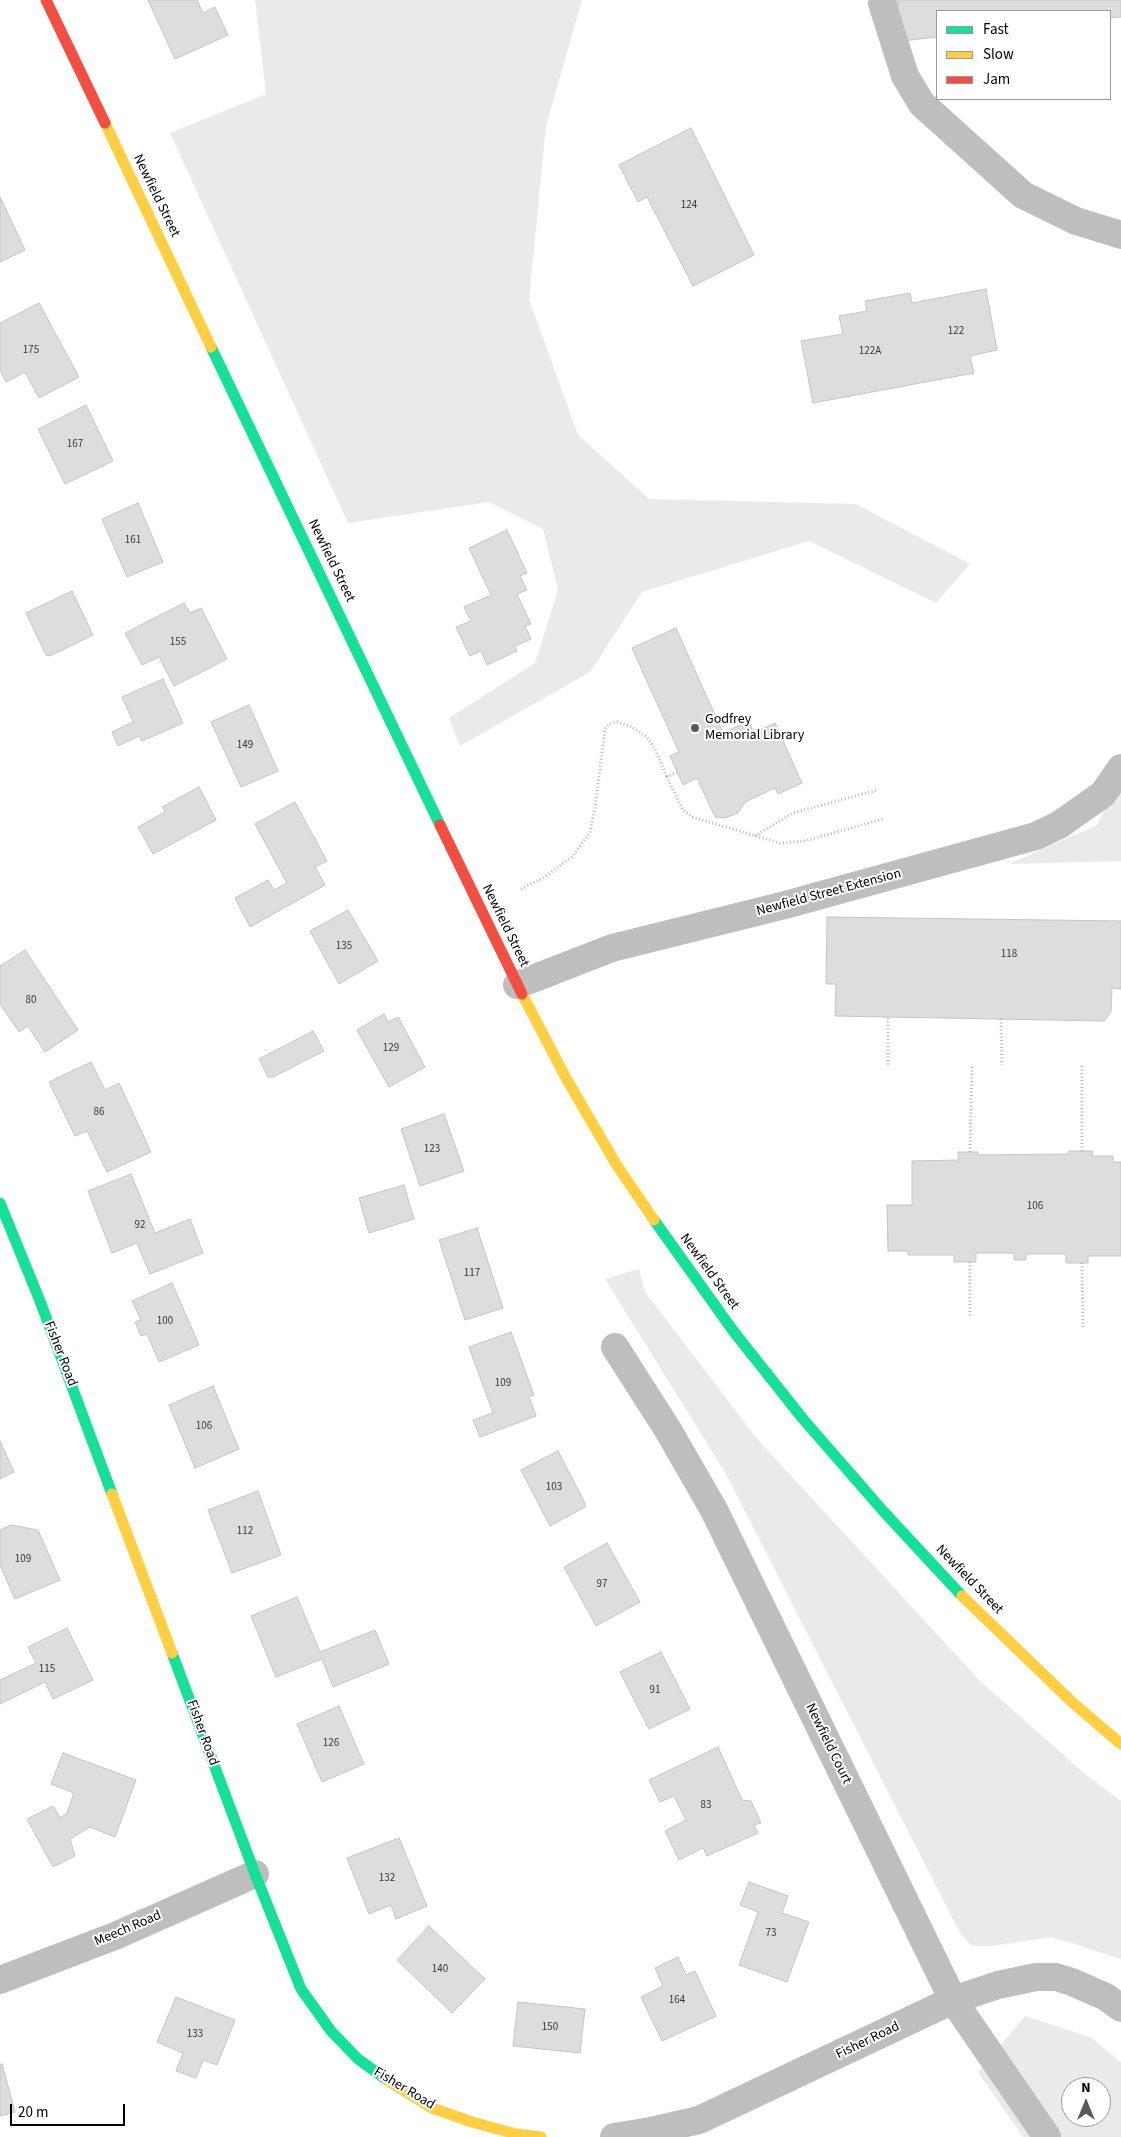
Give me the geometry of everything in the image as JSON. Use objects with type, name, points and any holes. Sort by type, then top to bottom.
[{"type":"main road","name":"Newfield Street","points":[[46,0],[517,985],[566,1078],[616,1164],[734,1332],[803,1419],[884,1512],[975,1610],[1072,1702],[1121,1744]]},
{"type":"main road","name":"Fisher Road","points":[[0,1203],[44,1310],[255,1874],[301,1989],[331,2031],[358,2059],[394,2086],[432,2108],[472,2122],[516,2134],[541,2137]]},
{"type":"street","points":[[882,3],[905,76],[922,104],[1023,195],[1076,221],[1121,235]]},
{"type":"street","name":"Newfield Street Extension","points":[[517,985],[612,948],[785,905],[1036,836],[1058,825],[1103,794],[1121,768]]},
{"type":"street","name":"Newfield Court","points":[[615,1346],[668,1430],[714,1510],[952,2000],[1046,2137]]},
{"type":"street","name":"Meech Road","points":[[0,1980],[115,1936],[255,1874]]},
{"type":"street","name":"Fisher Road","points":[[614,2137],[699,2120],[952,2000],[1016,1980],[1056,1977],[1106,1997],[1121,2008]]},
{"type":"path","points":[[521,889],[542,878],[572,857],[590,833],[605,729],[609,724],[617,722],[632,727],[647,737],[655,749],[683,810],[692,817],[780,843],[805,841],[884,819]]},
{"type":"path","points":[[667,777],[677,772]]},
{"type":"path","points":[[756,836],[793,813],[877,790]]},
{"type":"path","points":[[888,1018],[888,1065]]},
{"type":"path","points":[[1002,1019],[1002,1065]]},
{"type":"path","points":[[970,1152],[972,1065]]},
{"type":"path","points":[[1082,1065],[1082,1151]]},
{"type":"path","points":[[970,1262],[970,1316]]},
{"type":"path","points":[[1082,1264],[1082,1327]]},
{"type":"shaded area","points":[[255,0],[582,0],[546,126],[529,299],[578,435],[649,499],[856,504],[970,564],[936,603],[809,541],[642,592],[590,672],[460,746],[449,718],[535,663],[558,590],[543,529],[489,502],[348,523],[170,133],[266,94]]},
{"type":"shaded area","points":[[1121,776],[1121,861],[1009,864],[1097,825]]},
{"type":"shaded area","points":[[639,1269],[645,1292],[758,1440],[981,1682],[1085,1774],[1121,1801],[1121,1959],[1052,1937],[991,1946],[972,1946],[960,1933],[726,1474],[605,1279]]},
{"type":"shaded area","points":[[1025,2016],[1090,2037],[1121,2062],[1121,2137],[1023,2137],[978,2072]]},
{"type":"building","points":[[148,0],[197,0],[203,13],[215,7],[228,35],[175,59]]},
{"type":"building","points":[[897,0],[1121,0],[1121,17],[1111,18],[1111,10],[936,10],[936,37],[902,41]]},
{"type":"building","points":[[691,128],[754,255],[693,286],[647,197],[638,202],[619,165]]},
{"type":"building","points":[[0,197],[25,250],[0,262]]},
{"type":"building","points":[[986,289],[997,350],[970,356],[974,373],[813,403],[801,341],[843,334],[839,316],[867,311],[865,301],[910,293],[912,303]]},
{"type":"building","points":[[39,303],[79,377],[39,398],[25,372],[6,382],[0,370],[0,323]]},
{"type":"building","points":[[86,405],[113,461],[65,484],[38,429]]},
{"type":"building","points":[[138,503],[163,562],[127,577],[102,519]]},
{"type":"building","points":[[507,530],[527,573],[520,576],[527,590],[517,594],[531,624],[525,626],[531,639],[515,646],[517,651],[487,665],[481,651],[470,656],[456,627],[471,621],[464,607],[491,595],[469,548]]},
{"type":"building","points":[[72,591],[93,635],[50,656],[46,655],[26,613]]},
{"type":"building","points":[[184,603],[190,613],[201,608],[227,659],[174,686],[159,657],[142,665],[125,633]]},
{"type":"building","name":"Godfrey Memorial Library","points":[[676,628],[723,733],[748,721],[754,733],[775,723],[802,783],[778,794],[775,788],[745,802],[738,813],[725,818],[715,817],[697,778],[683,785],[670,756],[679,752],[632,648]]},
{"type":"building","points":[[163,679],[183,723],[142,741],[139,736],[118,746],[112,732],[133,722],[122,697]]},
{"type":"building","points":[[249,705],[278,771],[241,787],[211,722]]},
{"type":"building","points":[[199,787],[216,820],[153,854],[138,827],[165,812],[162,807]]},
{"type":"building","points":[[295,802],[327,861],[315,867],[325,885],[250,927],[235,898],[268,880],[274,890],[287,883],[255,824]]},
{"type":"building","points":[[348,910],[378,961],[339,984],[310,931]]},
{"type":"building","points":[[827,917],[1121,921],[1121,989],[1112,988],[1111,1012],[1104,1021],[835,1016],[836,984],[826,984]]},
{"type":"building","points":[[25,950],[78,1030],[45,1052],[28,1026],[19,1032],[0,1004],[0,966]]},
{"type":"building","points":[[384,1014],[388,1022],[398,1017],[425,1067],[389,1087],[357,1030]]},
{"type":"building","points":[[313,1031],[324,1051],[273,1077],[268,1077],[259,1059]]},
{"type":"building","points":[[91,1062],[105,1090],[119,1083],[151,1152],[107,1172],[87,1131],[75,1136],[49,1082]]},
{"type":"building","points":[[444,1114],[464,1171],[420,1186],[401,1129]]},
{"type":"building","points":[[1069,1151],[1093,1151],[1092,1156],[1113,1156],[1113,1162],[1121,1162],[1121,1256],[1088,1256],[1088,1263],[1066,1263],[1066,1254],[1026,1254],[1026,1260],[1014,1260],[1014,1253],[976,1253],[976,1262],[954,1262],[954,1255],[908,1255],[908,1251],[888,1251],[887,1205],[912,1205],[912,1161],[958,1160],[958,1152],[978,1152],[978,1155],[1069,1154]]},
{"type":"building","points":[[131,1174],[155,1233],[190,1219],[203,1253],[150,1274],[137,1243],[112,1253],[88,1191]]},
{"type":"building","points":[[404,1185],[414,1219],[369,1233],[359,1198]]},
{"type":"building","points":[[477,1228],[503,1308],[465,1320],[439,1240]]},
{"type":"building","points":[[172,1283],[199,1345],[159,1362],[147,1334],[141,1336],[135,1322],[141,1320],[132,1301]]},
{"type":"building","points":[[511,1332],[534,1395],[529,1396],[536,1416],[480,1437],[473,1420],[493,1413],[469,1347]]},
{"type":"building","points":[[213,1386],[239,1449],[195,1468],[169,1405]]},
{"type":"building","points":[[0,1441],[14,1472],[0,1479]]},
{"type":"building","points":[[558,1451],[585,1503],[585,1507],[550,1526],[521,1470]]},
{"type":"building","points":[[258,1491],[281,1555],[232,1573],[208,1510]]},
{"type":"building","points":[[11,1525],[38,1530],[60,1580],[15,1599],[0,1565],[0,1530]]},
{"type":"building","points":[[607,1543],[640,1602],[596,1626],[564,1567]]},
{"type":"building","points":[[297,1597],[320,1652],[375,1630],[389,1664],[333,1687],[322,1659],[276,1677],[251,1616]]},
{"type":"building","points":[[67,1628],[93,1680],[53,1699],[45,1682],[0,1704],[0,1680],[36,1663],[28,1647]]},
{"type":"building","points":[[661,1652],[690,1709],[649,1729],[620,1672]]},
{"type":"building","points":[[339,1706],[364,1764],[322,1782],[297,1724]]},
{"type":"building","points":[[718,1747],[742,1800],[751,1801],[761,1823],[754,1825],[758,1833],[707,1856],[703,1848],[679,1860],[665,1831],[686,1820],[674,1796],[660,1802],[649,1780]]},
{"type":"building","points":[[63,1753],[136,1780],[115,1837],[90,1827],[70,1839],[75,1856],[53,1867],[27,1819],[53,1806],[60,1818],[67,1813],[74,1793],[51,1784]]},
{"type":"building","points":[[399,1838],[427,1906],[396,1919],[391,1905],[369,1914],[347,1858]]},
{"type":"building","points":[[749,1882],[788,1896],[782,1913],[809,1922],[787,1982],[739,1965],[758,1912],[740,1905]]},
{"type":"building","points":[[429,1926],[485,1979],[452,2013],[397,1960]]},
{"type":"building","points":[[678,1957],[686,1975],[695,1971],[716,2016],[662,2041],[641,1997],[663,1986],[655,1968]]},
{"type":"building","points":[[176,1997],[235,2020],[217,2065],[203,2060],[196,2078],[176,2071],[183,2053],[157,2042]]},
{"type":"building","points":[[518,2002],[585,2009],[580,2053],[513,2046]]},
{"type":"building","points":[[2,2064],[15,2112],[0,2116],[0,2065]]},
{"type":"traffic: fast","points":[[211,347],[440,825]]},
{"type":"traffic: fast","points":[[0,1203],[40,1301],[112,1494]]},
{"type":"traffic: fast","points":[[654,1220],[734,1332],[803,1419],[884,1512],[962,1596]]},
{"type":"traffic: fast","points":[[172,1653],[255,1874],[301,1989],[331,2031],[358,2059],[387,2080]]},
{"type":"traffic: slow","points":[[105,123],[211,347]]},
{"type":"traffic: slow","points":[[522,994],[566,1078],[616,1164],[654,1220]]},
{"type":"traffic: slow","points":[[112,1494],[172,1653]]},
{"type":"traffic: slow","points":[[962,1596],[1072,1702],[1121,1744]]},
{"type":"traffic: slow","points":[[387,2080],[432,2108],[472,2122],[516,2134],[541,2137]]},
{"type":"traffic: jam","points":[[46,0],[105,123]]},
{"type":"traffic: jam","points":[[440,825],[522,994]]},
{"type":"place","name":"Godfrey Memorial Library","points":[[695,728]]}]
